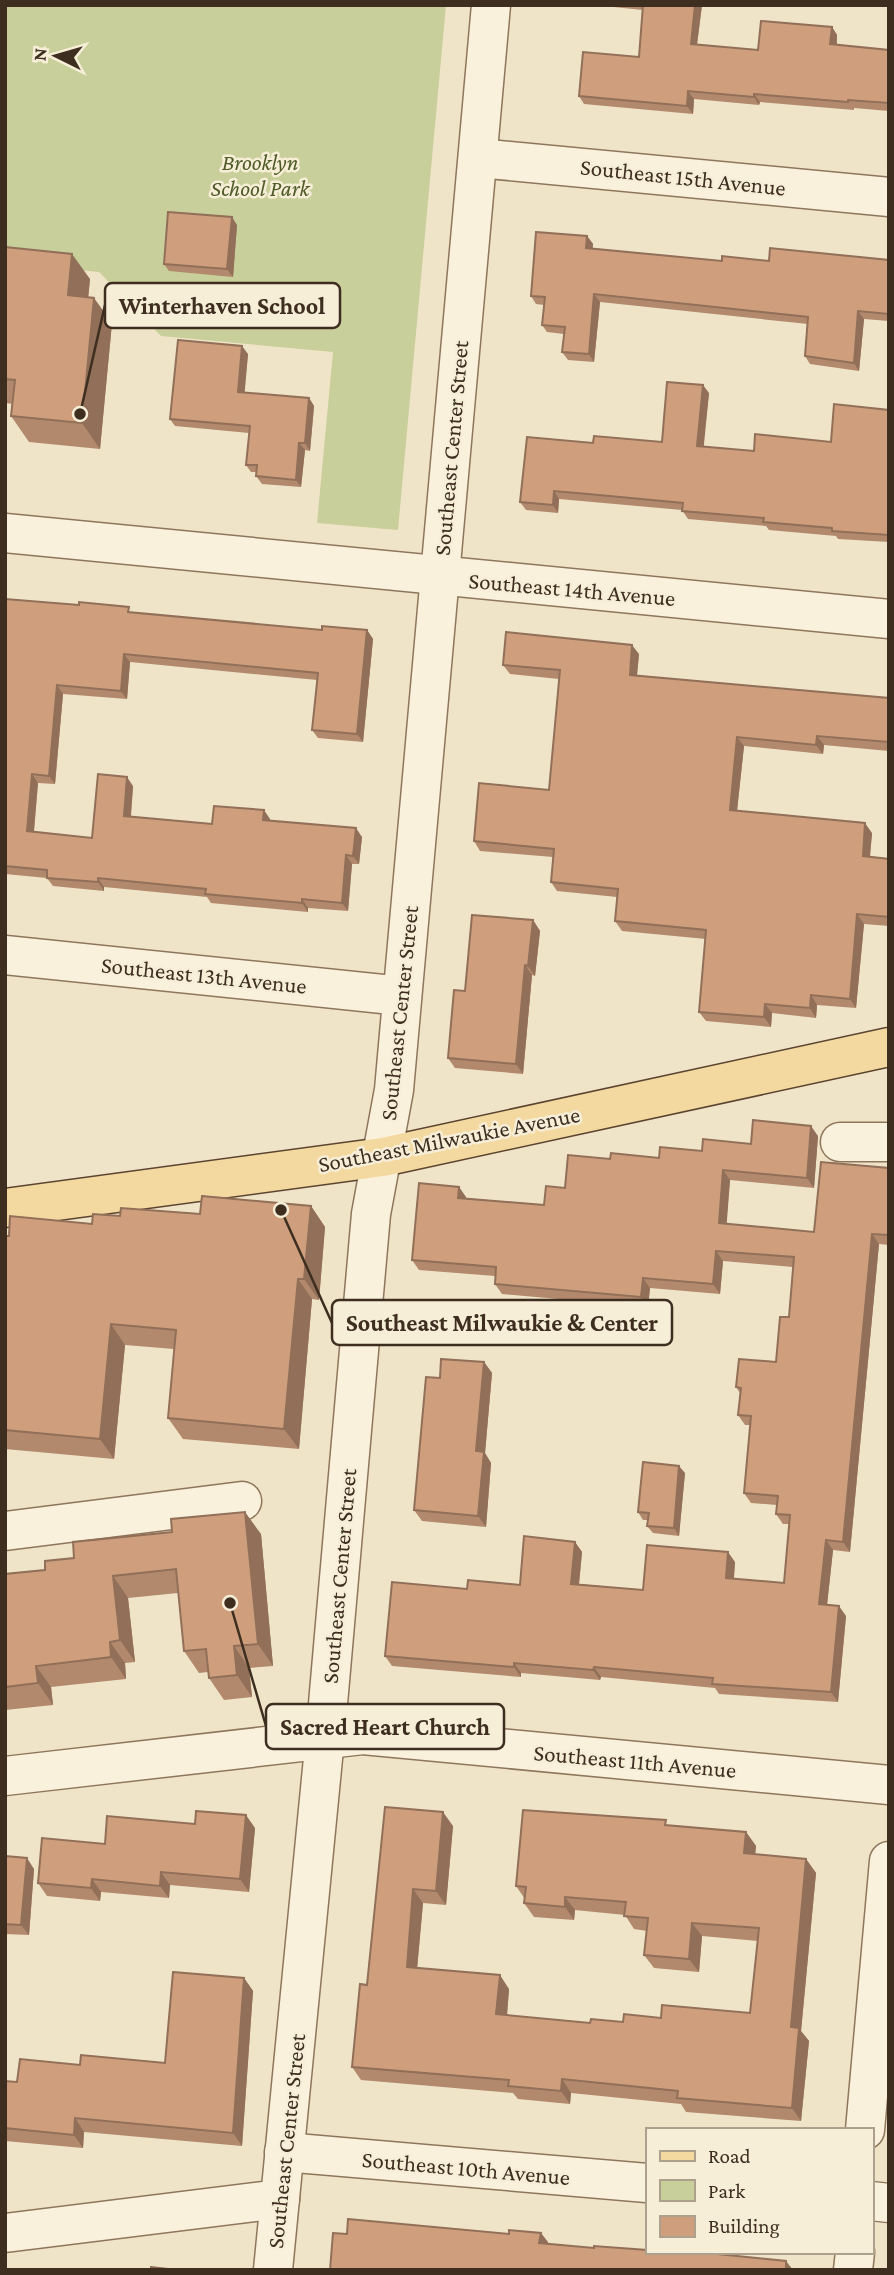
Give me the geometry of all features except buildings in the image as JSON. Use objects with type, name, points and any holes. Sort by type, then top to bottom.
[{"type":"main road","name":"Southeast Milwaukie Avenue","points":[[5,1208],[383,1157],[889,1047]]},
{"type":"street","name":"Southeast Center Street","points":[[274,2270],[325,1738],[371,1214],[394,1090],[491,5]]},
{"type":"street","name":"Southeast 15th Avenue","points":[[478,158],[889,197]]},
{"type":"street","name":"Southeast 14th Avenue","points":[[5,533],[889,619]]},
{"type":"street","name":"Southeast 13th Avenue","points":[[5,955],[402,996]]},
{"type":"street","points":[[840,1142],[889,1142]]},
{"type":"street","points":[[5,1531],[242,1501]]},
{"type":"street","name":"Southeast 11th Avenue","points":[[5,1776],[363,1735],[889,1784]]},
{"type":"street","points":[[865,2128],[889,1861]]},
{"type":"street","name":"Southeast 10th Avenue","points":[[284,2152],[646,2183]]},
{"type":"street","points":[[5,2233],[280,2199]]},
{"type":"green space","name":"Brooklyn School Park","points":[[5,5],[446,5],[398,530],[317,523],[333,352],[161,336],[99,272],[5,263]]},
{"type":"place","name":"Winterhaven School","points":[[80,414]]},
{"type":"place","name":"Southeast Milwaukie & Center","points":[[281,1210]]},
{"type":"place","name":"Sacred Heart Church","points":[[230,1603]]}]
